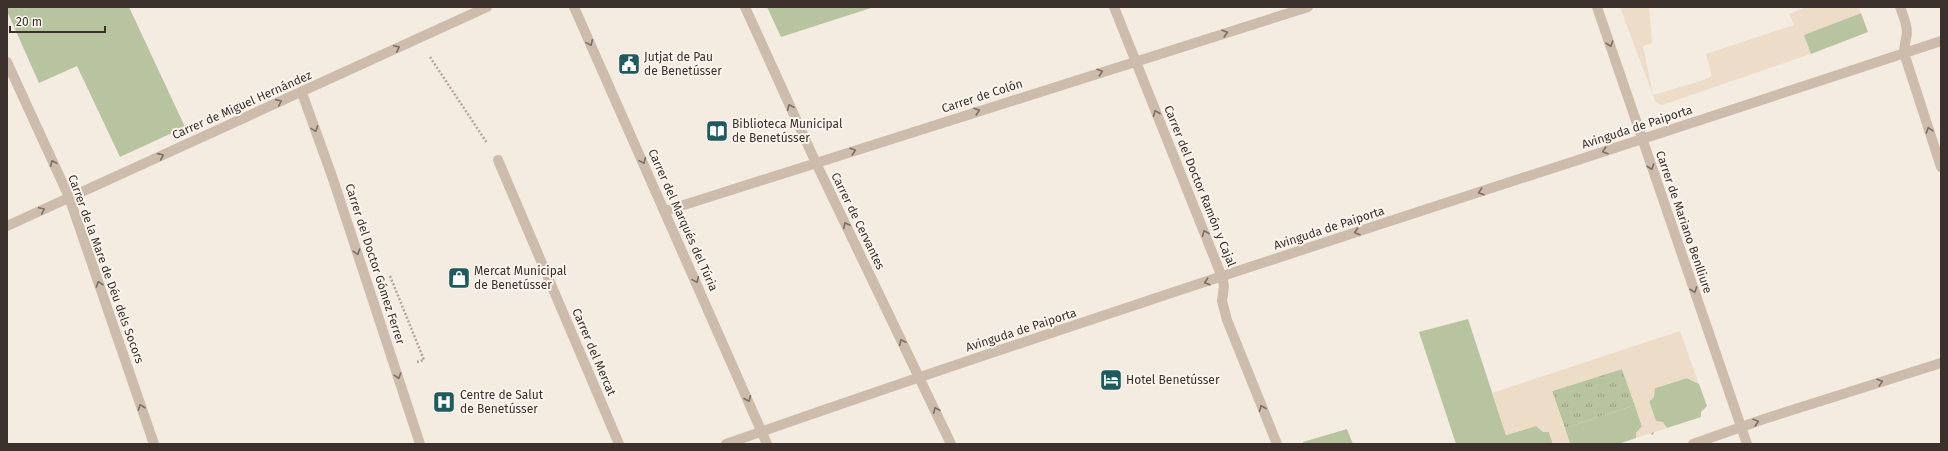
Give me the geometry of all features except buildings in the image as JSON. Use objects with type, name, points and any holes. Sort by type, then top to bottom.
[{"type":"street","name":"Carrer de Miguel Hernández","points":[[7,226],[487,7]]},
{"type":"street","name":"Carrer del Marqués del Túria","points":[[574,7],[665,210],[767,444]]},
{"type":"street","name":"Carrer de Cervantes","points":[[745,7],[816,163],[919,377],[926,388],[951,444]]},
{"type":"street","name":"Carrer del Doctor Ramón y Cajal","points":[[1114,7],[1222,277],[1224,286],[1222,301],[1227,320],[1277,444]]},
{"type":"street","name":"Carrer de Colón","points":[[665,210],[1308,7]]},
{"type":"street","name":"Carrer de Mariano Benlliure","points":[[1598,7],[1747,444]]},
{"type":"street","points":[[1900,7],[1905,20],[1907,34],[1904,53],[1941,167]]},
{"type":"street","name":"Avinguda de Paiporta","points":[[726,444],[919,377],[1941,41]]},
{"type":"street","name":"Carrer de la Mare de Déu dels Socors","points":[[7,62],[68,197],[154,444]]},
{"type":"street","name":"Carrer del Doctor Gómez Ferrer","points":[[302,92],[333,178],[420,444]]},
{"type":"street","name":"Carrer del Mercat","points":[[498,160],[619,444]]},
{"type":"street","points":[[1693,444],[1741,426],[1941,363]]},
{"type":"path","points":[[426,52],[489,146]]},
{"type":"path","points":[[388,272],[418,342],[424,360]]},
{"type":"green space","points":[[7,7],[129,7],[185,127],[120,157],[77,66],[39,83],[7,11]]},
{"type":"green space","points":[[767,7],[874,7],[781,37]]},
{"type":"green space","points":[[1861,13],[1868,32],[1811,54],[1803,35]]},
{"type":"green space","points":[[1468,319],[1506,435],[1536,426],[1549,432],[1553,444],[1456,444],[1419,332]]},
{"type":"green space","points":[[1622,369],[1635,405],[1565,428],[1552,391]]},
{"type":"green space","points":[[1687,378],[1699,384],[1707,406],[1701,412],[1701,417],[1667,428],[1665,425],[1656,422],[1649,401],[1652,399],[1655,388]]},
{"type":"green space","points":[[1635,405],[1642,427],[1636,433],[1636,438],[1618,444],[1570,444],[1565,428]]},
{"type":"green space","points":[[1347,429],[1353,444],[1304,444],[1303,442]]},
{"type":"shaded area","points":[[1620,7],[1649,7],[1652,43],[1643,46],[1653,95]]},
{"type":"shaded area","points":[[1807,7],[1859,7],[1861,13],[1804,35],[1811,54],[1662,105],[1656,103],[1653,95],[1701,81],[1712,76],[1706,54],[1794,25],[1789,14]]},
{"type":"shaded area","points":[[1680,331],[1699,384],[1687,378],[1655,388],[1654,397],[1649,401],[1656,421],[1663,422],[1667,428],[1636,438],[1636,433],[1642,426],[1622,369],[1552,391],[1570,444],[1553,444],[1549,432],[1543,432],[1536,426],[1506,435],[1492,393]]},
{"type":"place","name":"Jutjat de Pau de Benetússer","points":[[629,64]]},
{"type":"place","name":"Biblioteca Municipal de Benetússer","points":[[717,131]]},
{"type":"place","name":"Mercat Municipal de Benetússer","points":[[459,278]]},
{"type":"place","name":"Hotel Benetússer","points":[[1111,380]]},
{"type":"place","name":"Centre de Salut de Benetússer","points":[[444,402]]}]
